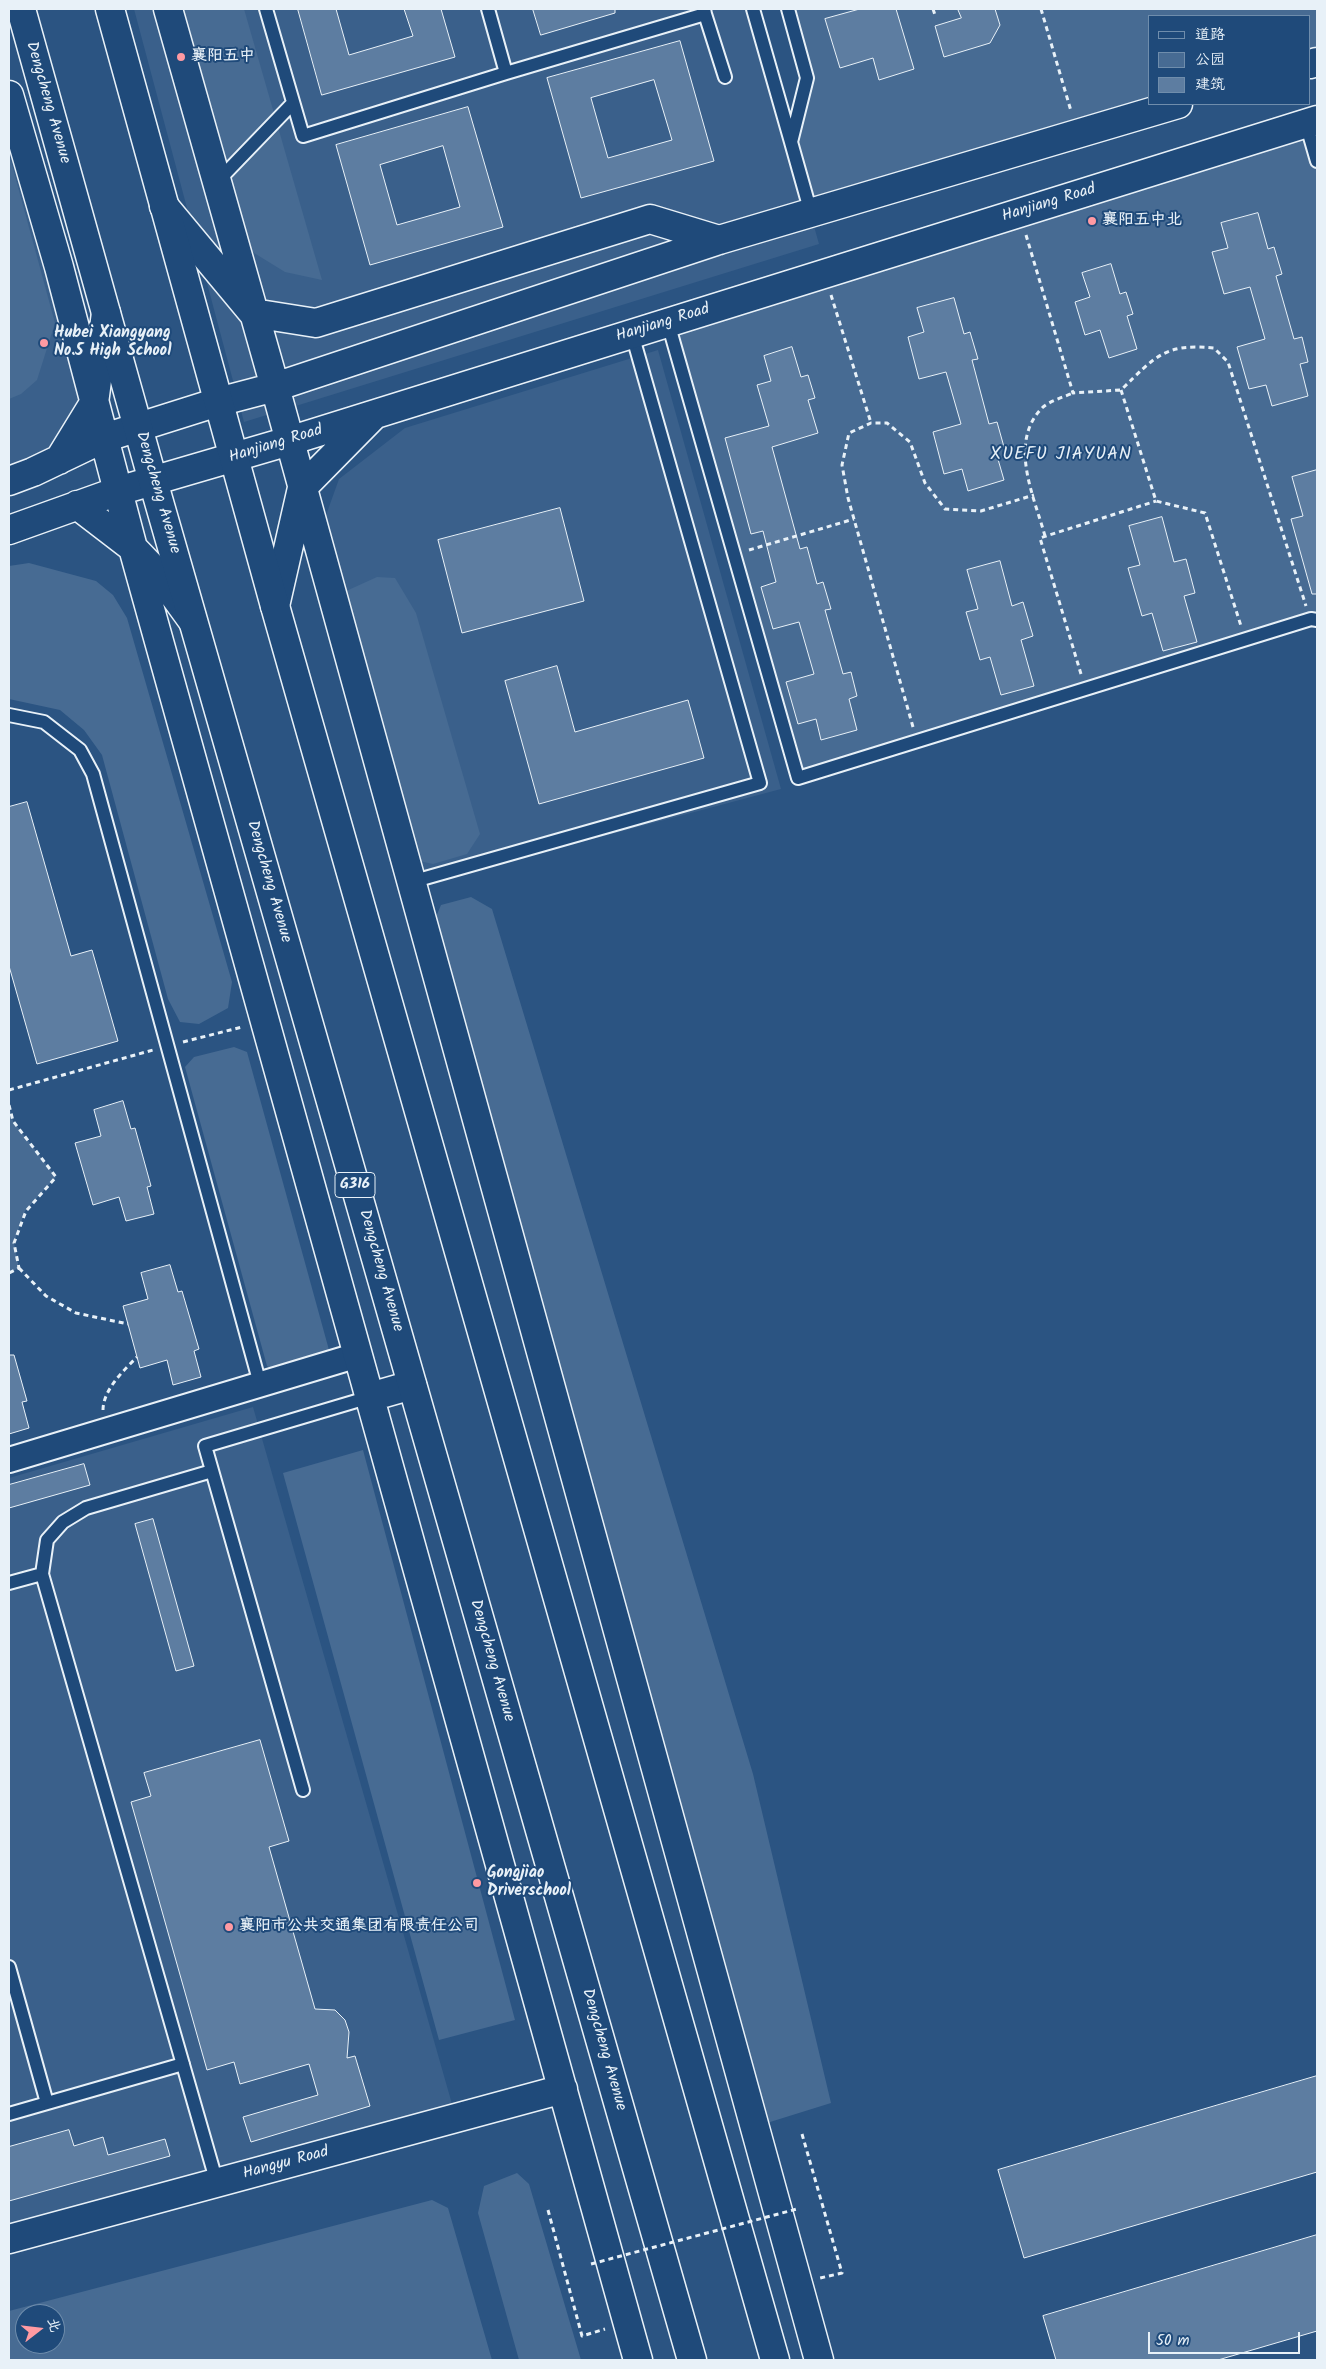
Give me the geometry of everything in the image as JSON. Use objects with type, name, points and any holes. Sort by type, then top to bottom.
[{"type":"main road","name":"Dengcheng Avenue","points":[[21,9],[153,481],[692,2360]]},
{"type":"main road","points":[[110,9],[233,458],[775,2360]]},
{"type":"main road","points":[[168,9],[275,387],[819,2360]]},
{"type":"main road","points":[[9,95],[64,284],[133,548],[638,2360]]},
{"type":"main road","points":[[9,481],[104,438],[218,402],[275,387],[720,240],[1175,105]]},
{"type":"main road","name":"Hanjiang Road","points":[[9,530],[118,491],[289,442],[1312,121]]},
{"type":"main road","points":[[164,206],[253,313],[316,323],[650,219],[720,240]]},
{"type":"main road","points":[[64,284],[96,274]]},
{"type":"main road","points":[[59,460],[94,402],[106,313]]},
{"type":"main road","points":[[275,606],[302,488],[374,415]]},
{"type":"main road","points":[[77,505],[133,548],[160,576],[194,622]]},
{"type":"main road","points":[[370,1397],[412,1385]]},
{"type":"main road","name":"Hangyu Road","points":[[9,2239],[563,2089]]},
{"type":"street","points":[[9,1460],[358,1355]]},
{"type":"lane","points":[[266,9],[303,136],[704,11],[725,77]]},
{"type":"lane","points":[[488,9],[506,73]]},
{"type":"lane","points":[[753,9],[811,213]]},
{"type":"lane","points":[[788,9],[807,78],[791,142]]},
{"type":"lane","points":[[217,182],[293,103]]},
{"type":"lane","points":[[1312,121],[1317,161]]},
{"type":"lane","points":[[668,323],[798,778],[1314,620]]},
{"type":"lane","points":[[411,882],[760,783],[632,334]]},
{"type":"lane","points":[[9,715],[44,722],[80,750],[93,774],[260,1384]]},
{"type":"lane","points":[[303,1790],[205,1446],[370,1397]]},
{"type":"lane","points":[[212,1471],[86,1508],[63,1522],[47,1540],[42,1574],[217,2183]]},
{"type":"lane","points":[[9,1583],[42,1574]]},
{"type":"lane","points":[[9,1967],[47,2103]]},
{"type":"lane","points":[[9,2114],[183,2064]]},
{"type":"path","points":[[933,9],[935,15]]},
{"type":"path","points":[[1041,9],[1077,134]]},
{"type":"path","points":[[1020,213],[1073,393]]},
{"type":"path","points":[[824,274],[871,423]]},
{"type":"path","points":[[1045,536],[1024,461],[1028,429],[1043,407],[1073,393],[1121,390],[1156,356],[1188,346],[1214,348],[1228,362],[1314,620]]},
{"type":"path","points":[[1121,390],[1156,500]]},
{"type":"path","points":[[917,741],[854,519],[842,465],[850,434],[871,423],[888,423],[910,442],[924,483],[945,509],[981,511],[1034,495]]},
{"type":"path","points":[[1086,689],[1040,538],[1156,500],[1205,513],[1245,640]]},
{"type":"path","points":[[734,554],[854,519]]},
{"type":"path","points":[[9,1090],[167,1046],[265,1022]]},
{"type":"path","points":[[9,1105],[14,1121],[56,1177],[26,1211],[14,1244],[19,1268],[46,1296],[76,1313],[128,1324]]},
{"type":"path","points":[[9,1273],[19,1268]]},
{"type":"path","points":[[104,1431],[104,1404],[119,1376],[137,1357]]},
{"type":"path","points":[[802,2134],[842,2273],[817,2279]]},
{"type":"path","points":[[594,2273],[591,2264],[797,2208]]},
{"type":"path","points":[[548,2210],[582,2336],[609,2328]]},
{"type":"shaded area","points":[[134,9],[753,9],[819,244],[244,422]]},
{"type":"shaded area","name":"Hubei Xiangyang No.5 High School","points":[[9,95],[94,403],[33,472],[9,481]]},
{"type":"shaded area","points":[[658,350],[781,789],[412,887],[325,518],[339,479],[405,428]]},
{"type":"shaded area","points":[[253,1407],[456,2118],[9,2239],[9,1478]]},
{"type":"green space","points":[[168,9],[244,9],[322,280],[285,272],[233,240]]},
{"type":"green space","points":[[787,9],[1317,9],[1317,62],[1311,64],[1311,15],[1148,15],[1148,105],[811,213],[791,142],[807,78]]},
{"type":"green space","points":[[1306,123],[1317,161],[1317,620],[798,778],[668,323]]},
{"type":"green space","points":[[9,154],[55,323],[37,380],[21,394],[9,399]]},
{"type":"green space","points":[[29,563],[96,581],[113,595],[127,618],[232,982],[228,1008],[199,1024],[180,1022],[168,999],[102,755],[84,730],[60,710],[9,699],[9,566]]},
{"type":"green space","points":[[377,577],[395,578],[416,613],[480,834],[467,854],[433,864],[405,858],[344,592]]},
{"type":"green space","points":[[471,897],[492,909],[753,1774],[831,2103],[754,2127],[427,938],[441,905]]},
{"type":"green space","points":[[234,1047],[247,1052],[329,1350],[323,1359],[276,1372],[267,1366],[185,1067],[194,1057]]},
{"type":"green space","points":[[9,1105],[13,1121],[56,1177],[25,1211],[14,1243],[19,1268],[9,1273]]},
{"type":"green space","points":[[363,1450],[515,2020],[439,2040],[283,1473]]},
{"type":"green space","points":[[517,2173],[529,2184],[581,2360],[519,2360],[478,2213],[484,2186]]},
{"type":"green space","points":[[432,2200],[448,2208],[492,2360],[9,2360],[9,2311],[15,2309],[15,2354],[65,2354],[65,2304],[36,2304]]},
{"type":"building","points":[[298,9],[336,9],[349,55],[413,36],[404,9],[441,9],[455,57],[322,95]]},
{"type":"building","points":[[533,9],[615,9],[615,13],[541,35]]},
{"type":"building","points":[[860,9],[896,9],[914,69],[879,80],[873,58],[840,68],[825,19]]},
{"type":"building","points":[[958,9],[995,9],[1000,25],[990,43],[944,57],[935,26],[961,18]]},
{"type":"building","points":[[680,41],[714,161],[581,198],[547,78]],"holes":[[[654,80],[672,140],[608,158],[591,98]]]},
{"type":"building","points":[[468,107],[503,227],[370,265],[336,145]],"holes":[[[443,146],[460,207],[397,225],[380,165]]]},
{"type":"building","points":[[1258,213],[1268,249],[1274,247],[1282,274],[1276,276],[1294,339],[1302,337],[1308,362],[1300,364],[1308,396],[1272,406],[1266,385],[1249,389],[1237,347],[1265,339],[1250,287],[1224,294],[1212,252],[1228,248],[1221,223]]},
{"type":"building","points":[[1111,264],[1120,294],[1126,292],[1133,314],[1127,316],[1137,349],[1109,358],[1100,330],[1085,335],[1075,302],[1090,297],[1082,273]]},
{"type":"building","points":[[954,298],[964,334],[970,332],[978,359],[972,360],[989,424],[997,422],[1004,447],[995,449],[1004,480],[968,491],[962,469],[944,474],[933,432],[961,424],[946,372],[919,379],[908,337],[924,332],[917,308]]},
{"type":"building","points":[[792,347],[801,377],[808,375],[815,398],[808,400],[818,433],[772,447],[800,549],[807,547],[817,584],[823,582],[831,609],[825,610],[843,674],[851,672],[857,696],[849,699],[857,730],[821,740],[816,719],[798,724],[786,682],[814,674],[799,622],[773,629],[761,587],[776,582],[763,531],[751,534],[725,438],[769,426],[757,385],[771,381],[764,356]]},
{"type":"building","points":[[1317,470],[1317,594],[1312,594],[1291,519],[1303,516],[1292,477]]},
{"type":"building","points":[[560,508],[584,601],[462,633],[438,540]]},
{"type":"building","points":[[1162,517],[1174,562],[1186,559],[1195,593],[1184,596],[1197,642],[1163,651],[1152,613],[1142,616],[1128,568],[1140,565],[1129,526]]},
{"type":"building","points":[[1000,561],[1012,606],[1023,602],[1033,636],[1021,640],[1034,686],[1001,695],[990,657],[980,660],[966,612],[978,609],[967,570]]},
{"type":"building","points":[[557,666],[575,732],[688,700],[704,758],[539,804],[505,681]]},
{"type":"building","points":[[27,802],[71,956],[92,950],[118,1041],[37,1064],[9,966],[9,807]]},
{"type":"building","points":[[123,1101],[131,1129],[135,1128],[151,1186],[147,1187],[154,1214],[126,1221],[119,1197],[93,1205],[75,1143],[101,1136],[94,1110]]},
{"type":"building","points":[[170,1265],[178,1292],[182,1291],[199,1349],[194,1351],[201,1377],[173,1385],[167,1360],[140,1368],[123,1306],[148,1299],[141,1273]]},
{"type":"building","points":[[9,1355],[14,1355],[27,1401],[22,1402],[29,1428],[9,1434]]},
{"type":"building","points":[[84,1464],[90,1485],[9,1508],[9,1485]]},
{"type":"building","points":[[153,1519],[194,1666],[176,1671],[135,1524]]},
{"type":"building","name":"襄阳市公共交通集团有限责任公司","points":[[260,1740],[289,1841],[269,1847],[315,2009],[335,2010],[345,2020],[349,2032],[347,2058],[355,2056],[370,2106],[251,2142],[243,2117],[318,2095],[309,2064],[240,2084],[234,2062],[207,2070],[131,1802],[151,1796],[144,1773]]},
{"type":"building","points":[[1317,2076],[1317,2172],[1024,2258],[998,2170]]},
{"type":"building","points":[[69,2130],[74,2146],[103,2137],[108,2155],[165,2139],[170,2156],[9,2201],[9,2147]]},
{"type":"building","points":[[1317,2235],[1317,2331],[1218,2360],[1056,2360],[1043,2316]]},
{"type":"place","name":"襄阳五中","points":[[181,57]]},
{"type":"place","name":"襄阳五中北","points":[[1092,221]]},
{"type":"place","name":"Hubei Xiangyang No.5 High School","points":[[44,343]]},
{"type":"place","name":"Gongjiao Driverschool","points":[[477,1883]]},
{"type":"place","name":"襄阳市公共交通集团有限责任公司","points":[[229,1927]]},
{"type":"district","name":"XUEFU JIAYUAN","points":[[1061,456]]}]
